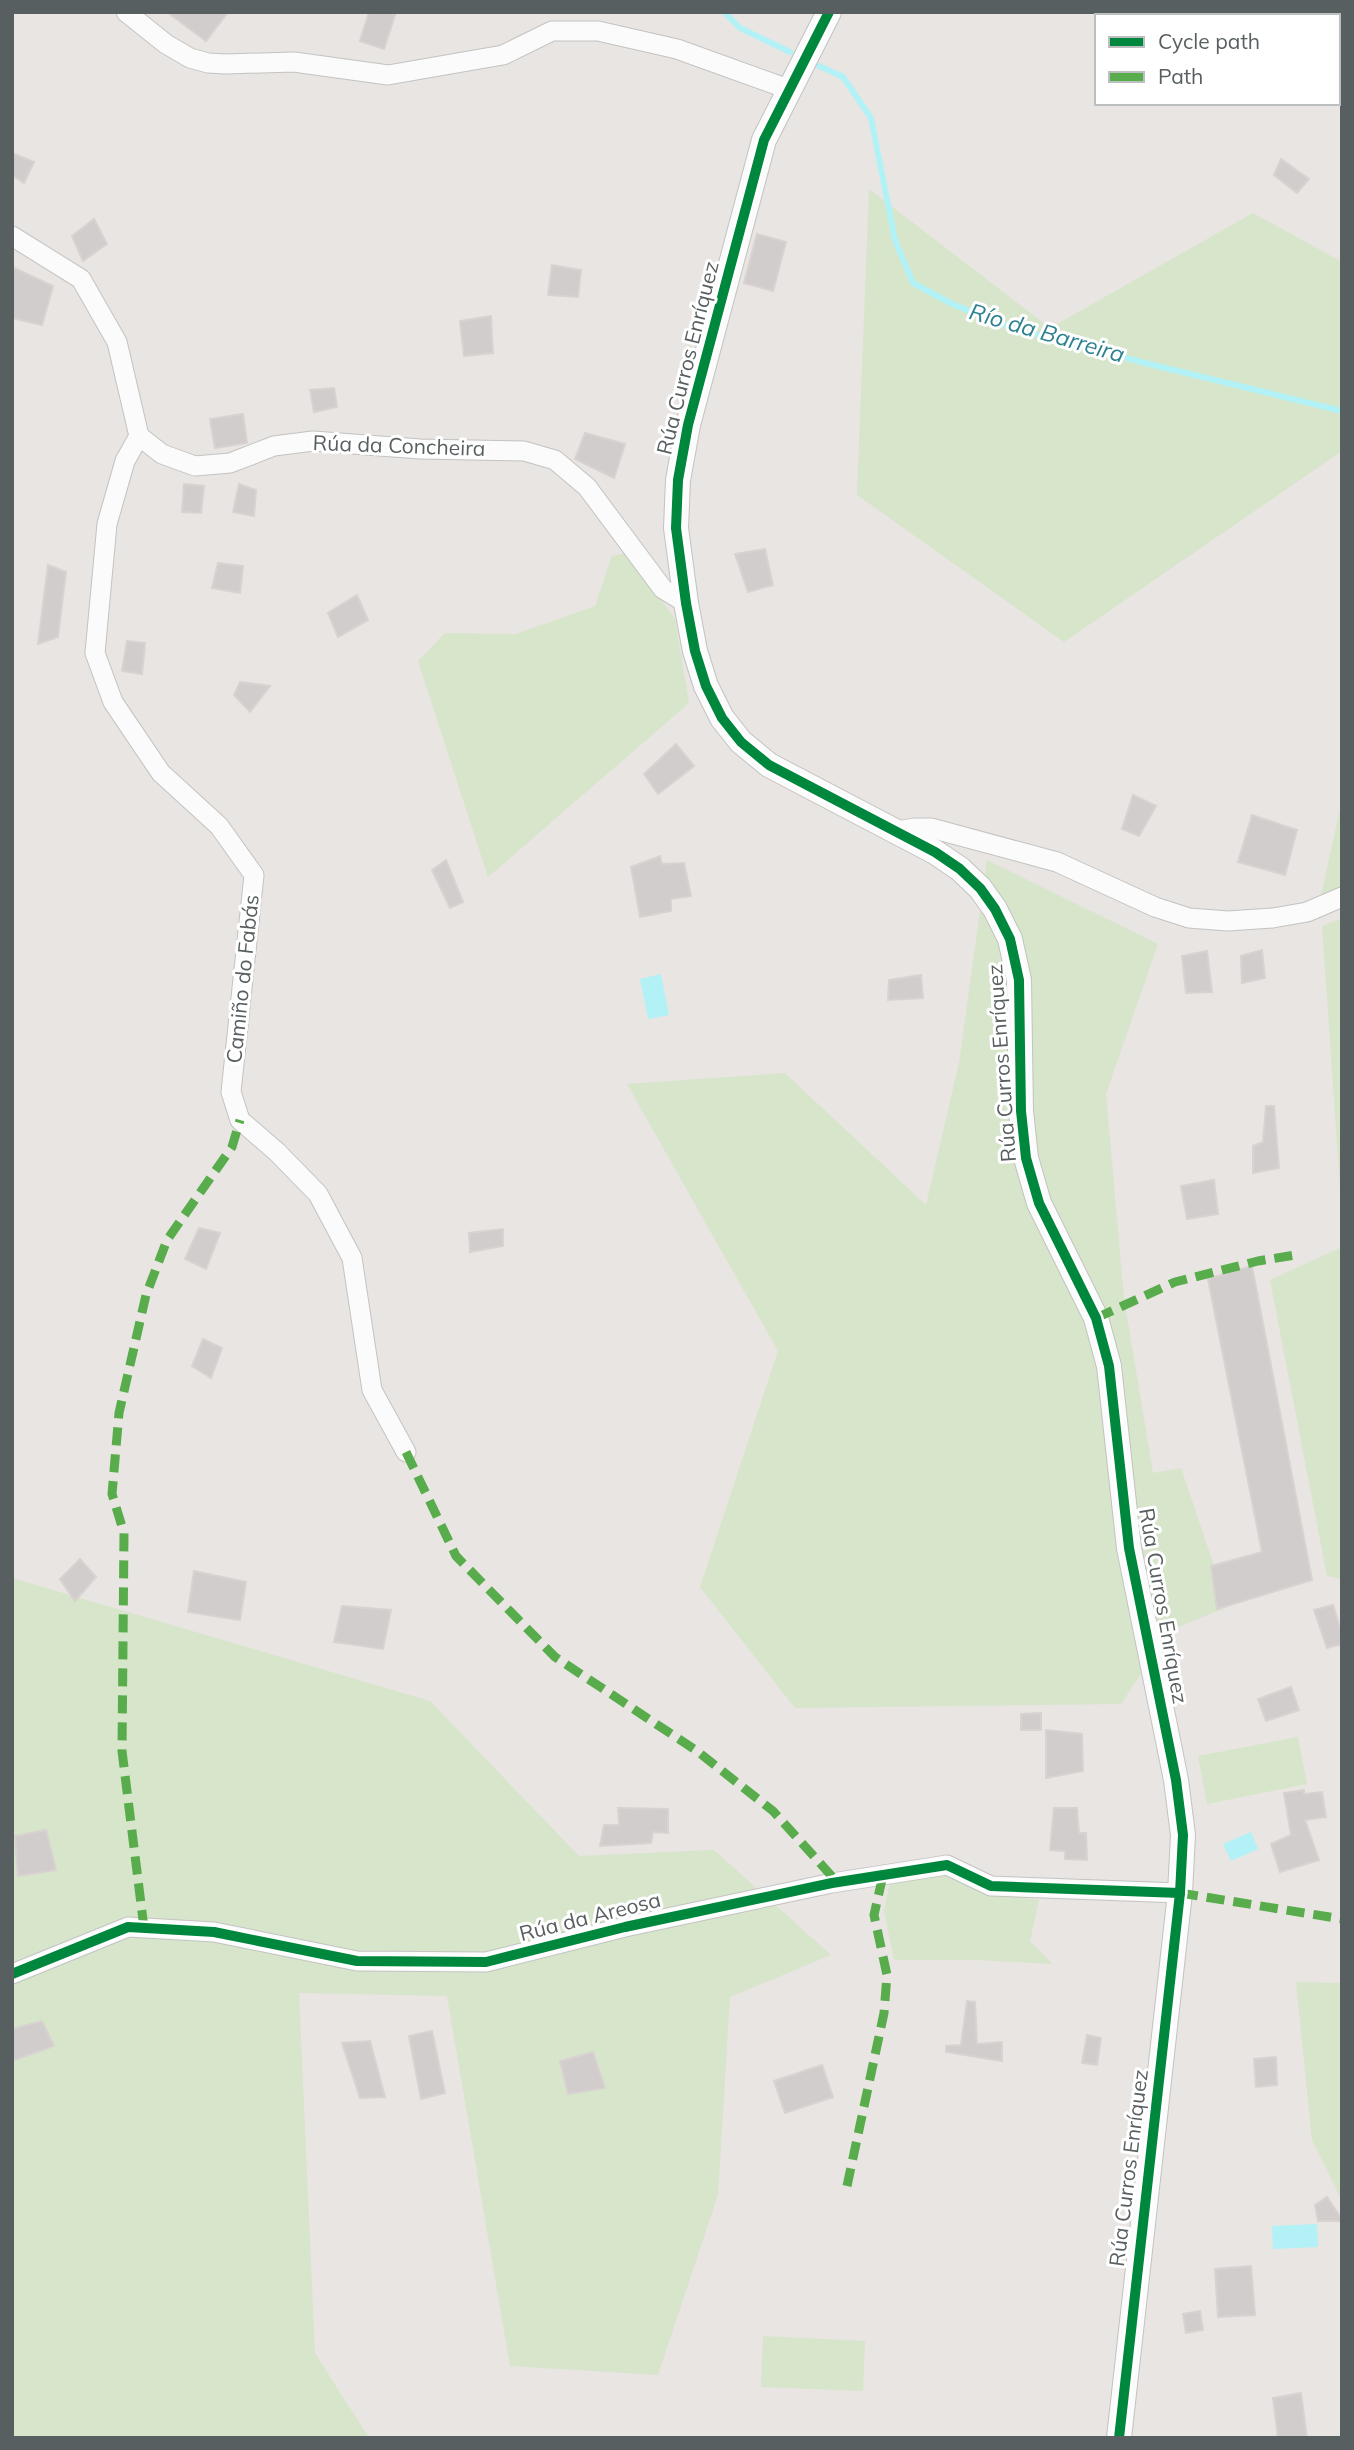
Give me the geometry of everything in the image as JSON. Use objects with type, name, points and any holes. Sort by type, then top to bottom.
[{"type":"street","points":[[125,12],[166,44],[190,58],[208,63],[294,62],[388,75],[503,55],[552,31],[598,31],[677,49],[788,89]]},
{"type":"street","name":"Rúa Curros Enríquez","points":[[829,12],[764,140],[688,425],[678,480],[676,528],[695,651],[706,686],[722,718],[741,742],[769,765],[935,852],[960,869],[980,888],[995,908],[1010,939],[1019,980],[1021,1111],[1026,1158],[1039,1203],[1096,1318],[1110,1366],[1129,1548],[1176,1780],[1183,1835],[1180,1893],[1119,2438]]},
{"type":"street","points":[[12,236],[81,279],[117,342],[139,436]]},
{"type":"street","name":"Rúa da Concheira","points":[[139,436],[162,454],[195,466],[230,463],[274,446],[313,441],[419,449],[524,451],[555,460],[587,487],[663,589],[686,603]]},
{"type":"street","name":"Camiño do Fabás","points":[[139,436],[125,461],[107,524],[95,653],[113,702],[161,773],[219,826],[254,875],[231,1092],[240,1120],[277,1152],[318,1194],[352,1258],[372,1390],[406,1452]]},
{"type":"street","points":[[896,831],[931,828],[1058,862],[1155,907],[1189,918],[1228,921],[1273,918],[1307,912],[1342,897]]},
{"type":"street","name":"Rúa da Areosa","points":[[12,1974],[128,1927],[214,1932],[357,1961],[486,1962],[677,1916],[832,1883],[947,1865],[991,1886],[1180,1893]]},
{"type":"green space","points":[[869,189],[1050,328],[1253,213],[1342,262],[1342,451],[1064,642],[857,495]]},
{"type":"green space","points":[[627,553],[675,619],[689,703],[488,877],[418,661],[445,633],[516,634],[595,606],[612,556]]},
{"type":"green space","points":[[1342,800],[1342,891],[1320,900]]},
{"type":"green space","points":[[987,860],[1158,944],[1106,1094],[1124,1298],[1153,1473],[1181,1468],[1228,1607],[1170,1630],[1121,1704],[795,1708],[700,1587],[778,1351],[627,1084],[785,1073],[926,1205],[959,1063]]},
{"type":"green space","points":[[1342,918],[1342,1215],[1322,926]]},
{"type":"green space","points":[[1342,1247],[1342,1579],[1327,1576],[1270,1280]]},
{"type":"green space","points":[[12,1578],[430,1701],[579,1856],[714,1850],[831,1955],[730,1997],[718,2195],[658,2375],[510,2366],[447,1996],[299,1993],[315,2353],[369,2438],[12,2438]]},
{"type":"green space","points":[[1298,1737],[1307,1784],[1207,1804],[1198,1756]]},
{"type":"green space","points":[[944,1874],[987,1893],[1039,1900],[1030,1941],[1053,1964],[894,1960],[884,1911],[890,1882]]},
{"type":"green space","points":[[1296,1982],[1342,1983],[1342,2201],[1312,2140]]},
{"type":"green space","points":[[763,2336],[865,2341],[863,2391],[761,2387]]},
{"type":"water","points":[[661,974],[669,1015],[648,1019],[640,979]]},
{"type":"water","points":[[1251,1832],[1258,1849],[1231,1861],[1223,1844]]},
{"type":"water","points":[[1317,2224],[1318,2247],[1273,2249],[1272,2226]]},
{"type":"building","points":[[167,12],[228,12],[206,41]]},
{"type":"building","points":[[369,12],[396,12],[384,49],[360,41]]},
{"type":"building","points":[[12,153],[34,162],[24,183],[12,175]]},
{"type":"building","points":[[1281,159],[1309,179],[1297,193],[1274,175]]},
{"type":"building","points":[[94,219],[107,244],[83,261],[72,236]]},
{"type":"building","points":[[757,234],[786,242],[773,291],[744,283]]},
{"type":"building","points":[[552,265],[581,270],[578,297],[548,295]]},
{"type":"building","points":[[12,267],[53,286],[42,325],[12,318]]},
{"type":"building","points":[[491,316],[493,353],[464,356],[460,321]]},
{"type":"building","points":[[334,388],[337,407],[314,412],[310,390]]},
{"type":"building","points":[[243,414],[247,443],[215,448],[210,419]]},
{"type":"building","points":[[585,433],[625,444],[614,478],[575,459]]},
{"type":"building","points":[[184,484],[204,486],[201,513],[182,512]]},
{"type":"building","points":[[239,484],[256,490],[254,516],[233,512]]},
{"type":"building","points":[[765,549],[773,585],[748,592],[735,554]]},
{"type":"building","points":[[218,563],[243,566],[240,593],[212,588]]},
{"type":"building","points":[[48,565],[66,572],[58,637],[38,644]]},
{"type":"building","points":[[357,595],[368,620],[338,637],[328,613]]},
{"type":"building","points":[[127,641],[145,643],[142,674],[122,671]]},
{"type":"building","points":[[240,682],[270,686],[250,712],[234,695]]},
{"type":"building","points":[[676,744],[694,766],[658,794],[644,774]]},
{"type":"building","points":[[1133,795],[1156,806],[1139,836],[1122,829]]},
{"type":"building","points":[[1252,815],[1297,830],[1285,875],[1238,862]]},
{"type":"building","points":[[660,856],[662,864],[684,863],[691,896],[671,899],[671,911],[640,917],[631,867]]},
{"type":"building","points":[[446,860],[463,902],[450,908],[432,870]]},
{"type":"building","points":[[1262,950],[1265,978],[1242,983],[1241,956]]},
{"type":"building","points":[[1207,951],[1212,992],[1186,993],[1182,956]]},
{"type":"building","points":[[921,975],[923,998],[888,1000],[889,980]]},
{"type":"building","points":[[1266,1106],[1274,1106],[1279,1168],[1253,1173],[1253,1146],[1263,1142]]},
{"type":"building","points":[[1214,1180],[1218,1214],[1187,1219],[1181,1186]]},
{"type":"building","points":[[199,1228],[220,1233],[206,1269],[185,1259]]},
{"type":"building","points":[[503,1229],[503,1246],[470,1252],[469,1233]]},
{"type":"building","points":[[1252,1266],[1312,1580],[1217,1609],[1211,1566],[1262,1552],[1208,1279]]},
{"type":"building","points":[[203,1339],[222,1348],[211,1378],[192,1366]]},
{"type":"building","points":[[80,1559],[96,1577],[75,1601],[60,1579]]},
{"type":"building","points":[[194,1571],[246,1582],[240,1620],[188,1612]]},
{"type":"building","points":[[1333,1605],[1342,1644],[1327,1648],[1314,1610]]},
{"type":"building","points":[[342,1606],[391,1610],[383,1649],[334,1642]]},
{"type":"building","points":[[1291,1687],[1299,1710],[1266,1721],[1258,1699]]},
{"type":"building","points":[[1041,1713],[1041,1730],[1021,1730],[1021,1714]]},
{"type":"building","points":[[1046,1730],[1082,1734],[1083,1771],[1046,1778]]},
{"type":"building","points":[[1304,1790],[1304,1794],[1322,1792],[1326,1817],[1305,1820],[1319,1860],[1280,1872],[1271,1844],[1291,1835],[1284,1793]]},
{"type":"building","points":[[618,1808],[668,1809],[668,1833],[653,1832],[651,1843],[600,1846],[604,1825],[619,1825]]},
{"type":"building","points":[[1054,1808],[1077,1808],[1079,1833],[1086,1833],[1087,1860],[1065,1859],[1065,1851],[1050,1850]]},
{"type":"building","points":[[46,1830],[56,1870],[18,1876],[15,1836]]},
{"type":"building","points":[[967,2001],[975,2002],[977,2044],[1002,2042],[1002,2061],[946,2052],[946,2046],[961,2045]]},
{"type":"building","points":[[42,2021],[54,2046],[12,2061],[12,2029]]},
{"type":"building","points":[[432,2031],[445,2093],[421,2099],[409,2036]]},
{"type":"building","points":[[1087,2035],[1101,2038],[1097,2065],[1082,2063]]},
{"type":"building","points":[[370,2041],[385,2097],[360,2098],[342,2043]]},
{"type":"building","points":[[593,2052],[605,2088],[568,2094],[560,2061]]},
{"type":"building","points":[[1276,2057],[1277,2085],[1256,2087],[1254,2059]]},
{"type":"building","points":[[822,2065],[833,2097],[785,2113],[774,2081]]},
{"type":"building","points":[[1327,2197],[1342,2221],[1318,2221],[1315,2205]]},
{"type":"building","points":[[1251,2266],[1255,2315],[1218,2317],[1215,2269]]},
{"type":"building","points":[[1200,2311],[1203,2330],[1186,2333],[1183,2314]]},
{"type":"building","points":[[1301,2393],[1307,2438],[1278,2438],[1273,2398]]},
{"type":"waterway","name":"Río da Barreira","points":[[724,12],[740,28],[790,52]]},
{"type":"waterway","name":"Río da Barreira","points":[[819,66],[843,77],[871,118],[895,240],[913,283],[952,304],[1016,329],[1342,411]]},
{"type":"marked path","points":[[144,1928],[122,1751],[124,1533],[112,1494],[119,1413],[146,1295],[167,1240],[232,1147],[240,1120]]},
{"type":"marked path","points":[[1096,1318],[1175,1282],[1258,1261],[1301,1254]]},
{"type":"marked path","points":[[406,1452],[456,1556],[555,1657],[697,1751],[773,1811],[837,1882]]},
{"type":"marked path","points":[[847,2186],[884,2013],[887,1975],[874,1915],[883,1875]]},
{"type":"marked path","points":[[1180,1893],[1342,1919]]},
{"type":"cycle path","points":[[829,12],[764,140],[688,425],[678,480],[676,528],[695,651],[706,686],[722,718],[741,742],[769,765],[935,852],[960,869],[980,888],[995,909],[1010,939],[1019,980],[1021,1111],[1026,1158],[1039,1203],[1096,1318],[1109,1366],[1129,1548],[1176,1780],[1183,1835],[1180,1893],[1119,2438]]},
{"type":"cycle path","points":[[12,1974],[128,1927],[214,1932],[357,1961],[486,1962],[625,1927],[832,1883],[947,1865],[991,1886],[1180,1893]]}]
